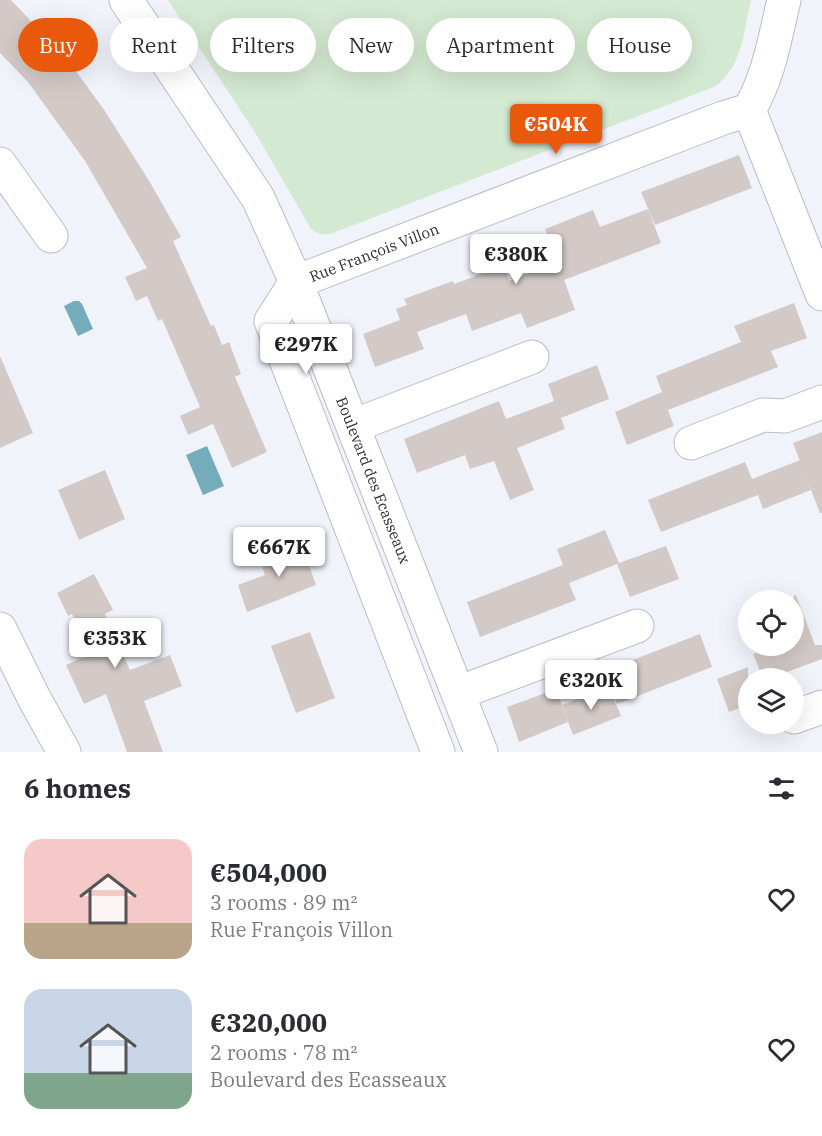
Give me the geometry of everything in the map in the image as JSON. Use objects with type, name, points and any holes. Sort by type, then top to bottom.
[{"type":"street","name":"Boulevard des Ecasseaux","points":[[126,0],[258,198],[296,282],[481,752]]},
{"type":"street","points":[[784,0],[768,67],[759,94],[749,110],[814,251],[822,294]]},
{"type":"street","name":"Rue François Villon","points":[[296,282],[749,110]]},
{"type":"street","points":[[1,165],[51,236]]},
{"type":"street","points":[[296,282],[271,321],[438,752]]},
{"type":"street","points":[[353,426],[532,357]]},
{"type":"street","points":[[691,443],[763,415],[785,416],[822,402]]},
{"type":"street","points":[[458,693],[637,626]]},
{"type":"street","points":[[0,629],[64,752]]},
{"type":"street","points":[[804,713],[822,707]]},
{"type":"green space","points":[[168,0],[751,0],[744,36],[736,59],[731,70],[714,87],[330,234],[319,234],[311,229],[256,134],[215,72],[316,72],[316,18],[210,18],[210,64],[198,46],[198,18],[180,18]]},
{"type":"water","points":[[74,301],[82,304],[93,329],[78,336],[64,306]]},
{"type":"water","points":[[207,446],[224,486],[203,495],[186,455]]},
{"type":"building","points":[[0,0],[11,0],[28,18],[18,18],[18,72],[0,53]]},
{"type":"building","points":[[18,72],[76,72],[105,111],[181,237],[173,241],[211,326],[214,325],[222,345],[229,342],[241,374],[235,377],[267,452],[232,468],[213,424],[188,435],[180,416],[200,407],[162,319],[158,321],[147,296],[136,301],[125,277],[147,268],[85,161]]},
{"type":"building","points":[[739,155],[752,188],[655,225],[641,192]]},
{"type":"building","points":[[648,209],[661,243],[564,280],[575,310],[527,328],[521,313],[472,331],[466,314],[417,332],[424,349],[375,367],[363,334],[400,320],[396,309],[407,305],[404,299],[503,266],[509,281],[557,262],[545,229],[593,210],[600,227]]},
{"type":"building","points":[[794,303],[807,338],[771,351],[778,367],[668,410],[674,426],[627,445],[615,412],[662,392],[656,376],[741,342],[734,326]]},
{"type":"building","points":[[0,356],[33,433],[0,448]]},
{"type":"building","points":[[597,365],[609,399],[561,418],[565,429],[517,448],[534,490],[510,500],[494,461],[470,469],[465,455],[417,473],[404,439],[499,401],[506,419],[554,401],[548,384]]},
{"type":"building","points":[[822,432],[822,513],[820,513],[793,443]]},
{"type":"building","points":[[800,460],[811,490],[763,509],[758,495],[661,532],[648,500],[745,462],[752,479]]},
{"type":"building","points":[[105,470],[125,519],[79,540],[58,490]]},
{"type":"building","points":[[605,530],[619,563],[666,546],[679,579],[630,597],[617,564],[569,583],[576,600],[480,637],[467,602],[563,565],[557,549]]},
{"type":"building","points":[[301,542],[316,585],[247,612],[238,585],[265,575],[259,557]]},
{"type":"building","points":[[94,574],[113,610],[105,614],[130,670],[170,655],[182,686],[144,701],[163,752],[127,752],[106,694],[84,704],[66,665],[93,653],[72,614],[68,616],[57,593]]},
{"type":"building","points":[[804,616],[815,645],[822,645],[822,659],[798,668],[759,668],[754,656],[804,656]]},
{"type":"building","points":[[310,632],[335,698],[296,713],[271,646]]},
{"type":"building","points":[[700,634],[712,667],[617,704],[604,671]]},
{"type":"building","points":[[738,671],[738,709],[729,712],[717,679]]},
{"type":"building","points":[[609,687],[621,716],[573,735],[562,705]]},
{"type":"building","points":[[556,689],[568,722],[519,742],[507,707]]}]
